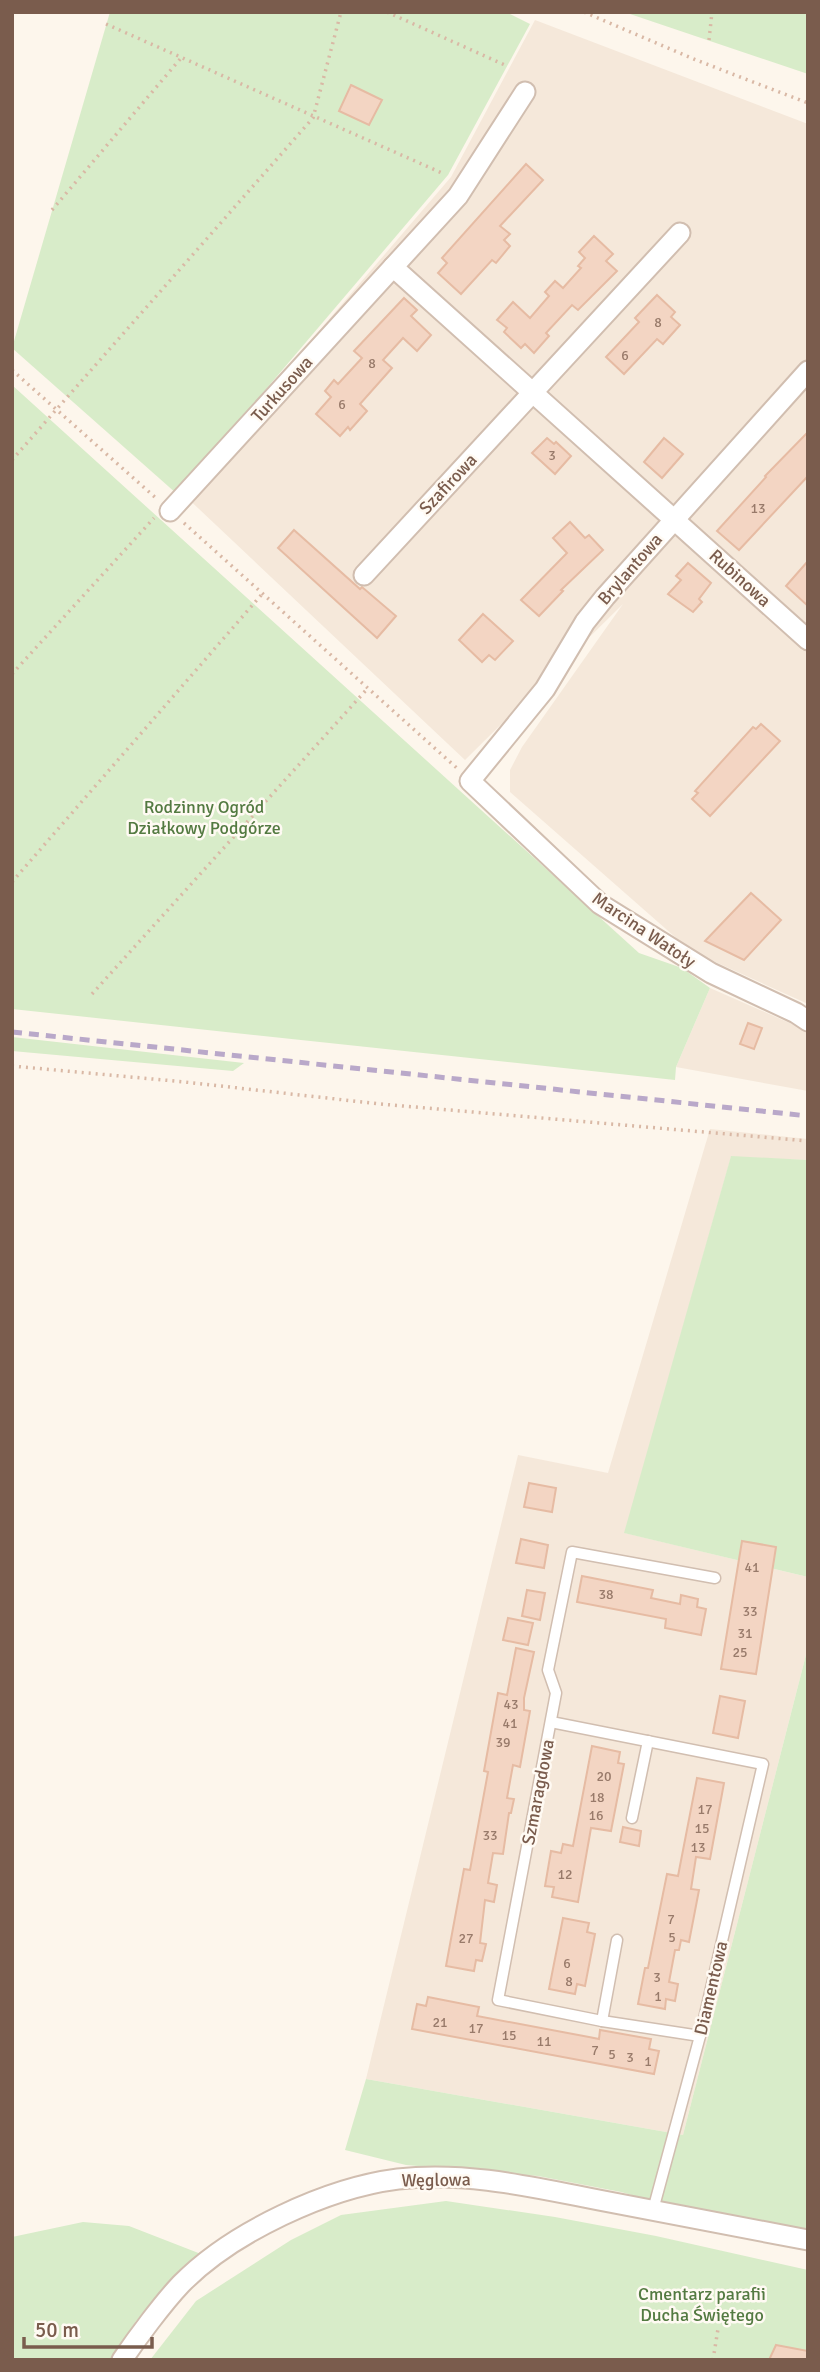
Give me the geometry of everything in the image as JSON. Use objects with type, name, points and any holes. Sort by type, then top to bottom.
[{"type":"street","name":"Turkusowa","points":[[167,508],[458,196],[525,92]]},
{"type":"street","name":"Szafirowa","points":[[363,575],[680,233]]},
{"type":"street","points":[[393,267],[674,519]]},
{"type":"street","name":"Brylantowa","points":[[470,781],[545,689],[592,614],[808,371]]},
{"type":"street","name":"Rubinowa","points":[[674,519],[807,638]]},
{"type":"street","name":"Marcina Watoły","points":[[470,781],[600,904],[711,973],[808,1021]]},
{"type":"street","name":"Węglowa","points":[[122,2360],[181,2284],[225,2248],[325,2196],[397,2179],[444,2177],[504,2182],[808,2240]]},
{"type":"lane","name":"Szmaragdowa","points":[[602,2021],[498,2000],[556,1693],[548,1670],[572,1552],[715,1578]]},
{"type":"lane","points":[[551,1722],[648,1741],[632,1818]]},
{"type":"lane","name":"Diamentowa","points":[[648,1741],[763,1764],[700,2036],[653,2210]]},
{"type":"lane","points":[[617,1940],[602,2021],[700,2036]]},
{"type":"path","points":[[12,460],[313,118],[341,12]]},
{"type":"path","points":[[387,12],[507,66]]},
{"type":"path","points":[[584,12],[696,61],[808,103]]},
{"type":"path","points":[[709,40],[712,12]]},
{"type":"path","points":[[106,24],[442,173]]},
{"type":"path","points":[[52,209],[181,58]]},
{"type":"path","points":[[12,370],[470,781]]},
{"type":"path","points":[[12,674],[167,508]]},
{"type":"path","points":[[12,881],[262,593]]},
{"type":"path","points":[[92,994],[368,688]]},
{"type":"path","points":[[12,1066],[380,1104],[808,1141]]},
{"type":"path","points":[[713,2360],[718,2329]]},
{"type":"shaded area","points":[[535,20],[808,124],[808,1004],[691,951],[510,792],[510,770],[522,747],[623,604],[465,760],[181,492],[451,177]]},
{"type":"shaded area","points":[[710,988],[808,1031],[808,1091],[676,1067]]},
{"type":"shaded area","points":[[710,1129],[808,1139],[808,1160],[731,1157],[625,1533],[808,1577],[808,1647],[683,2135],[366,2079],[518,1455],[608,1473]]},
{"type":"green space","points":[[110,12],[506,12],[530,24],[448,175],[177,494],[12,348]]},
{"type":"green space","points":[[627,12],[808,12],[808,74],[630,14]]},
{"type":"green space","name":"Rodzinny Ogród Działkowy Podgórze","points":[[12,385],[639,953],[682,968],[710,988],[676,1067],[675,1080],[12,1009]]},
{"type":"green space","points":[[12,1037],[244,1063],[233,1071],[12,1051]]},
{"type":"green space","points":[[731,1156],[808,1160],[808,1577],[624,1533]]},
{"type":"green space","points":[[808,1647],[808,2235],[719,2219],[621,2192],[538,2176],[406,2165],[345,2150],[366,2079],[683,2135]]},
{"type":"green space","name":"Cmentarz parafii Ducha Świętego","points":[[446,2201],[555,2217],[656,2236],[808,2270],[808,2360],[150,2360],[196,2301],[291,2240],[341,2215]]},
{"type":"green space","points":[[83,2222],[129,2226],[201,2254],[136,2321],[112,2360],[12,2360],[12,2237]]},
{"type":"building","points":[[351,85],[382,100],[369,125],[339,111]]},
{"type":"building","points":[[526,164],[543,180],[500,226],[510,234],[504,240],[510,246],[496,263],[492,260],[461,294],[438,273],[447,263],[442,258]]},
{"type":"building","points":[[594,236],[613,254],[606,261],[617,271],[578,310],[572,305],[546,333],[549,336],[534,353],[525,344],[521,348],[504,332],[507,328],[497,320],[513,302],[530,318],[549,296],[545,292],[555,281],[563,288],[581,268],[578,266],[585,258],[579,252]]},
{"type":"building","points":[[657,295],[675,312],[671,317],[680,325],[663,344],[657,339],[624,374],[606,357],[639,322],[635,318]]},
{"type":"building","points":[[404,298],[417,310],[411,316],[431,335],[417,351],[403,338],[383,360],[392,368],[360,404],[367,411],[350,430],[348,427],[340,436],[316,414],[331,397],[325,391],[334,380],[338,384],[362,358],[354,351]]},
{"type":"building","points":[[808,432],[808,476],[739,550],[717,531]]},
{"type":"building","points":[[547,438],[554,444],[556,442],[571,456],[555,474],[532,453]]},
{"type":"building","points":[[664,438],[683,454],[662,478],[644,462]]},
{"type":"building","points":[[570,522],[585,538],[589,535],[603,550],[561,590],[563,591],[539,616],[521,600],[567,553],[553,538]]},
{"type":"building","points":[[294,530],[360,589],[362,587],[396,616],[377,638],[278,548]]},
{"type":"building","points":[[808,561],[808,606],[786,586]]},
{"type":"building","points":[[688,563],[711,583],[699,599],[702,602],[693,612],[668,594],[681,580],[676,576]]},
{"type":"building","points":[[483,614],[513,641],[495,660],[489,655],[482,662],[459,640]]},
{"type":"building","points":[[761,724],[780,741],[710,816],[692,799],[698,793],[695,791],[753,727],[756,729]]},
{"type":"building","points":[[751,893],[781,920],[744,960],[705,941]]},
{"type":"building","points":[[748,1023],[762,1028],[754,1049],[740,1044]]},
{"type":"building","points":[[529,1483],[556,1488],[552,1512],[524,1507]]},
{"type":"building","points":[[521,1539],[548,1545],[544,1568],[516,1563]]},
{"type":"building","points":[[742,1541],[776,1547],[756,1674],[721,1669]]},
{"type":"building","points":[[582,1576],[653,1590],[651,1598],[680,1604],[681,1595],[698,1599],[697,1607],[706,1609],[701,1635],[665,1628],[666,1619],[577,1602]]},
{"type":"building","points":[[527,1590],[545,1593],[540,1620],[522,1616]]},
{"type":"building","points":[[508,1618],[533,1623],[528,1645],[503,1640]]},
{"type":"building","points":[[516,1648],[534,1652],[524,1698],[524,1710],[530,1711],[520,1767],[513,1765],[507,1798],[514,1799],[509,1813],[503,1854],[493,1853],[488,1883],[497,1885],[494,1902],[485,1900],[480,1943],[486,1944],[482,1961],[476,1960],[474,1971],[446,1966],[464,1869],[470,1870],[488,1772],[484,1771],[498,1693],[507,1695]]},
{"type":"building","points":[[720,1696],[745,1701],[738,1738],[713,1733]]},
{"type":"building","points":[[592,1746],[620,1752],[618,1763],[624,1764],[611,1831],[591,1828],[578,1902],[552,1897],[554,1887],[545,1886],[551,1851],[561,1853],[563,1844],[573,1846]]},
{"type":"building","points":[[697,1778],[724,1783],[710,1859],[696,1857],[691,1889],[699,1890],[689,1942],[681,1940],[679,1950],[675,1950],[669,1982],[678,1984],[675,2001],[666,1999],[665,2009],[638,2004],[667,1874],[678,1876]]},
{"type":"building","points":[[623,1827],[641,1831],[639,1846],[620,1842]]},
{"type":"building","points":[[563,1918],[589,1923],[587,1932],[595,1934],[585,1986],[577,1984],[575,1994],[549,1989]]},
{"type":"building","points":[[428,1997],[479,2007],[477,2016],[599,2039],[600,2030],[651,2039],[649,2049],[659,2051],[654,2074],[412,2029],[417,2004],[426,2006]]},
{"type":"building","points":[[776,2345],[808,2351],[808,2360],[769,2360]]},
{"type":"railway","points":[[12,1032],[808,1116]]}]
